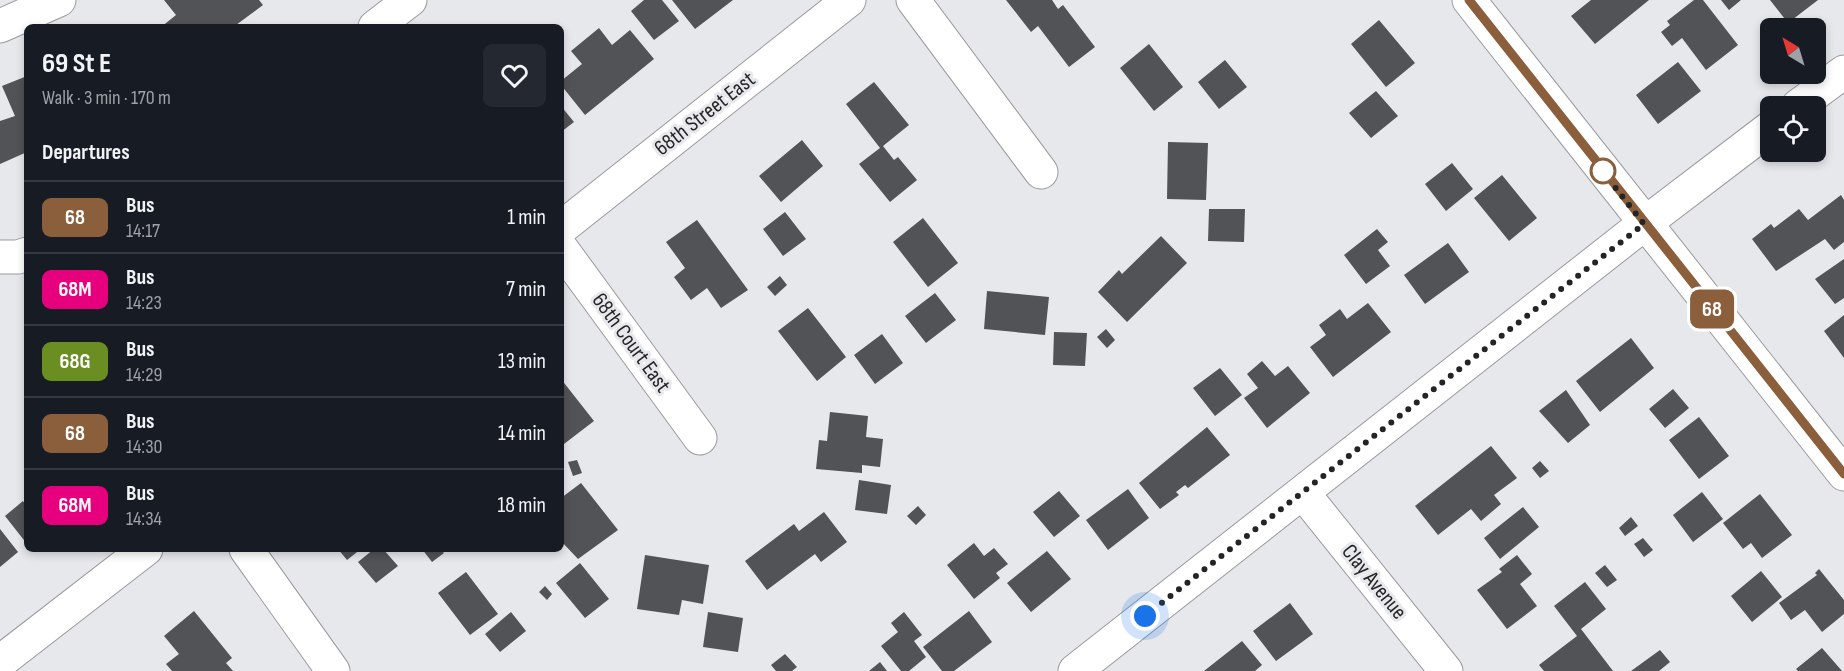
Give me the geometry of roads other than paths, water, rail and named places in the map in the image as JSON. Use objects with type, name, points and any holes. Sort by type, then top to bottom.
[{"type":"street","points":[[0,26],[59,0]]},
{"type":"street","points":[[379,24],[410,0]]},
{"type":"street","name":"68th Street East","points":[[564,226],[849,0]]},
{"type":"street","points":[[913,0],[1041,172]]},
{"type":"street","points":[[1469,0],[1844,474]]},
{"type":"street","points":[[1812,96],[1844,72]]},
{"type":"street","points":[[1075,671],[1760,136]]},
{"type":"street","name":"68th Court East","points":[[564,253],[700,438]]},
{"type":"street","points":[[0,257],[24,255]]},
{"type":"street","name":"Clay Avenue","points":[[1303,493],[1446,671]]},
{"type":"street","points":[[0,662],[142,552]]},
{"type":"street","points":[[248,552],[333,671]]}]
